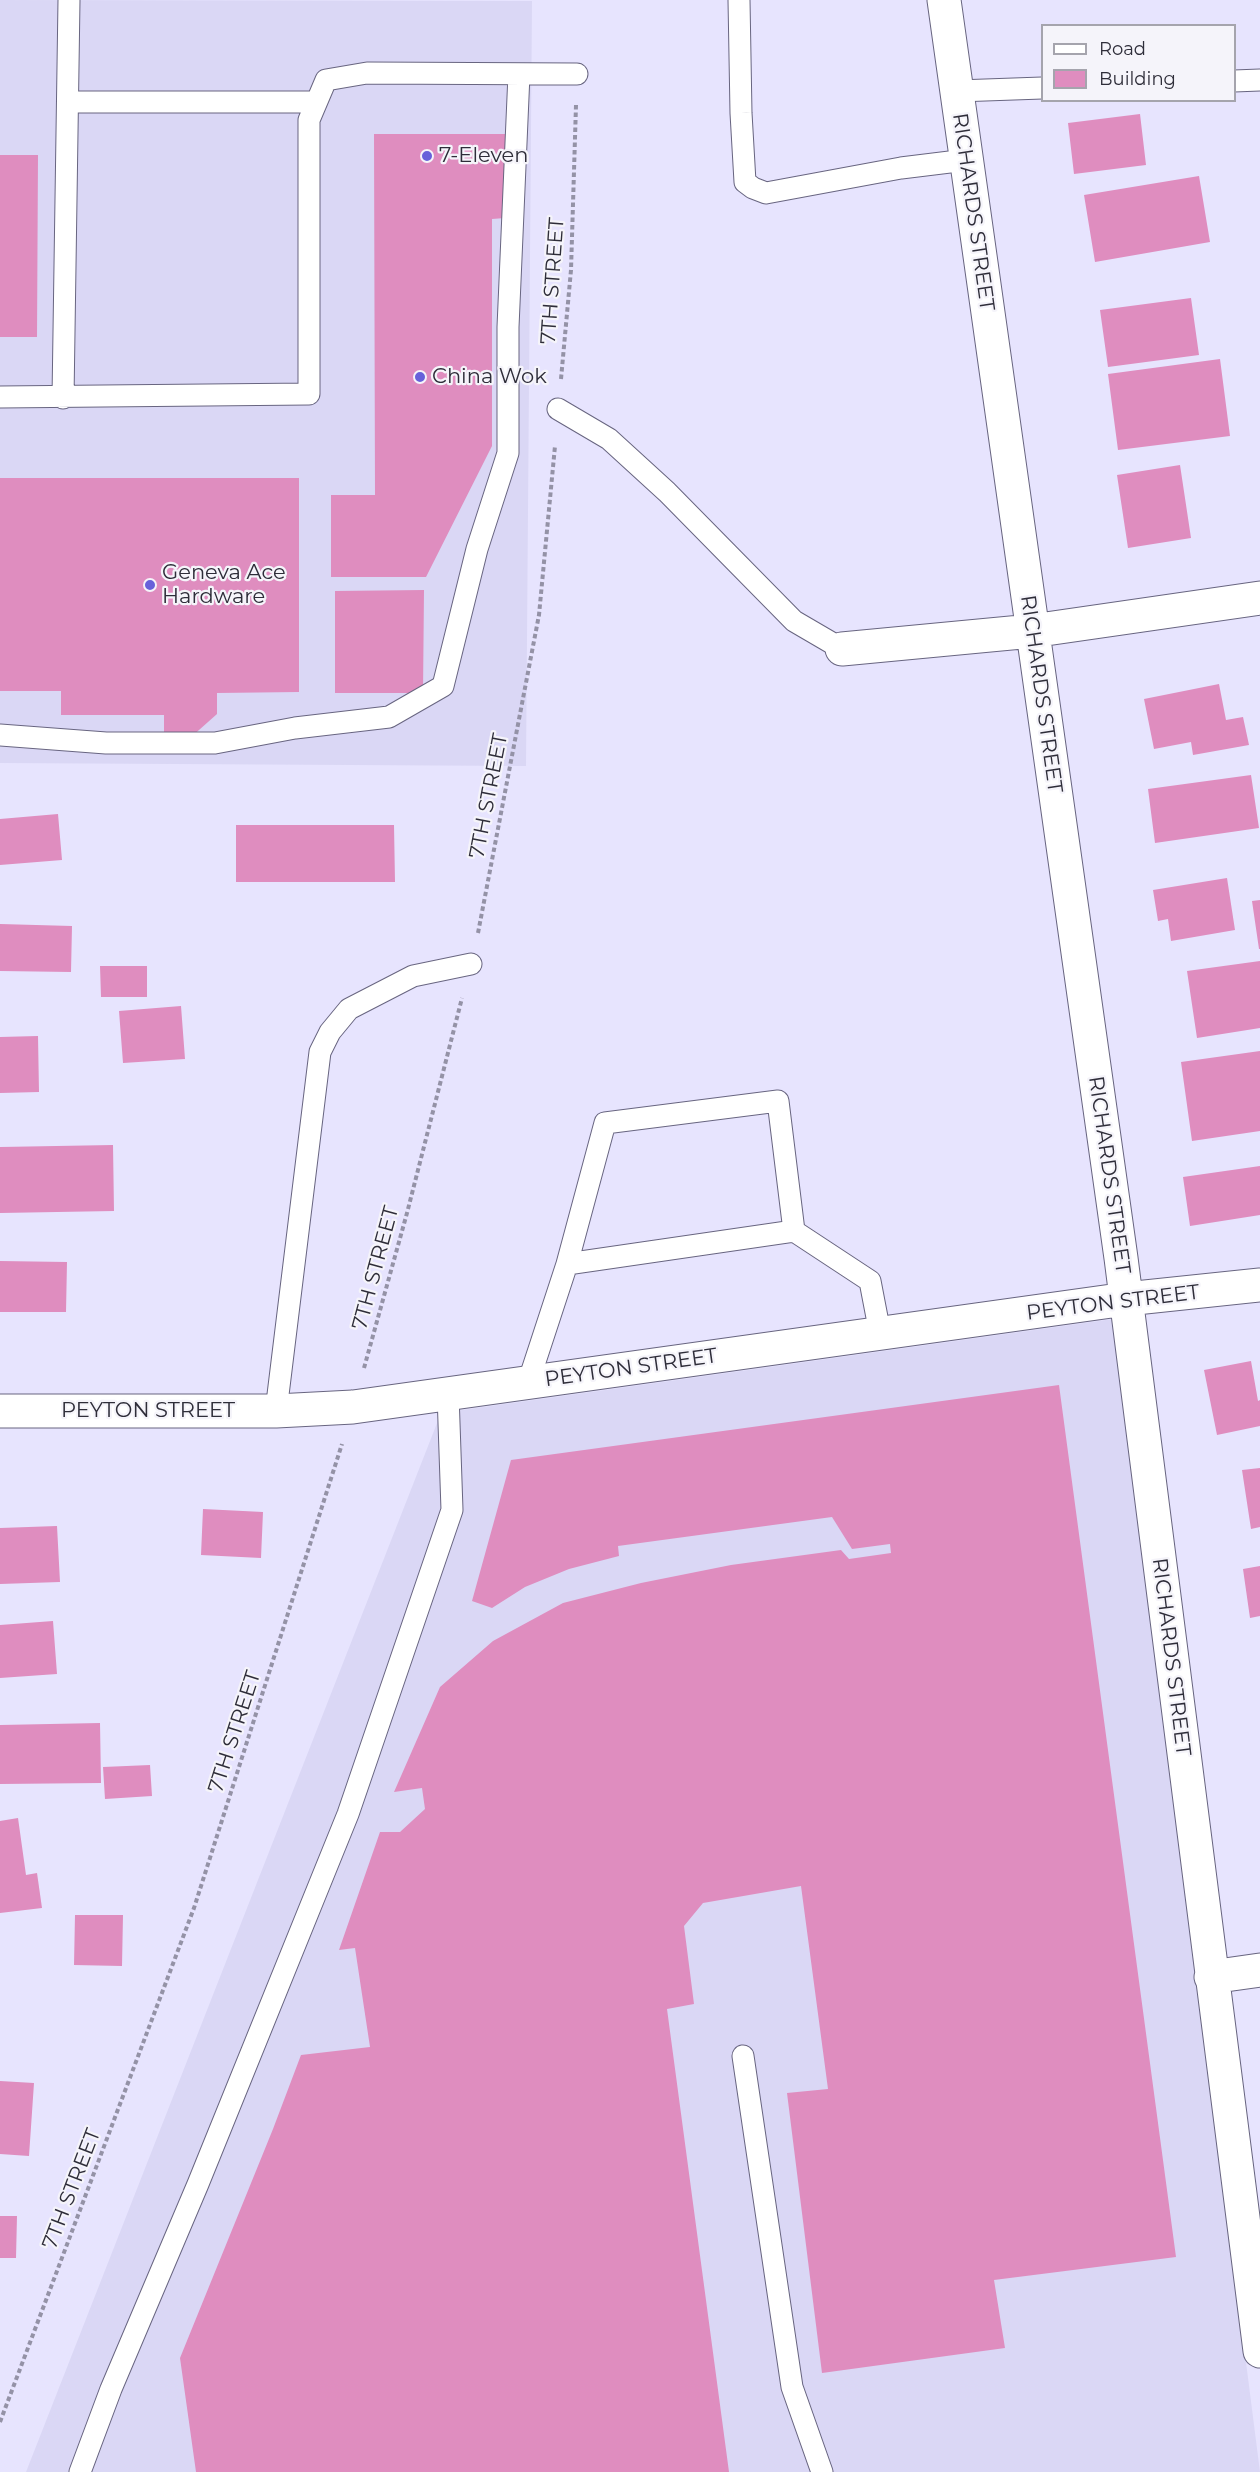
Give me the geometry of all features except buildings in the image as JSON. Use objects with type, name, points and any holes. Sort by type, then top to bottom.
[{"type":"street","name":"RICHARDS STREET","points":[[944,0],[1126,1299],[1260,2351]]},
{"type":"street","points":[[842,649],[1032,631],[1260,598]]},
{"type":"street","name":"PEYTON STREET","points":[[0,1411],[276,1411],[353,1407],[1126,1299],[1260,1285]]},
{"type":"street","points":[[1211,1977],[1260,1970]]},
{"type":"lane","points":[[63,398],[69,0]]},
{"type":"lane","points":[[739,0],[745,182],[753,188],[766,193],[901,168],[966,160]]},
{"type":"lane","points":[[0,397],[309,394],[309,120],[326,80],[367,73],[577,74]]},
{"type":"lane","points":[[0,735],[106,743],[215,743],[295,728],[389,717],[443,686],[477,549],[508,453],[508,327],[519,74]]},
{"type":"lane","points":[[1236,81],[1260,80]]},
{"type":"lane","points":[[957,91],[1041,88]]},
{"type":"lane","points":[[69,102],[316,102]]},
{"type":"lane","points":[[558,410],[609,439],[667,492],[794,621],[842,649]]},
{"type":"lane","points":[[276,1411],[320,1052],[330,1032],[349,1009],[413,976],[471,964]]},
{"type":"lane","points":[[528,1383],[567,1264],[605,1123],[778,1101],[794,1231]]},
{"type":"lane","points":[[567,1264],[794,1231],[870,1281],[880,1333]]},
{"type":"lane","points":[[80,2472],[111,2389],[198,2184],[348,1814],[452,1510],[448,1394]]},
{"type":"lane","points":[[743,2056],[792,2387],[822,2472]]},
{"type":"path","name":"7TH STREET","points":[[0,2422],[194,1908],[353,1407],[407,1214],[471,964],[539,615],[571,270],[577,74]]},
{"type":"shaded area","points":[[0,0],[532,1],[526,766],[0,763]]},
{"type":"shaded area","points":[[1113,1319],[1260,2472],[26,2472],[441,1413]]},
{"type":"place","name":"7-Eleven","points":[[427,156]]},
{"type":"place","name":"China Wok","points":[[420,377]]},
{"type":"place","name":"Geneva Ace Hardware","points":[[150,585]]}]
